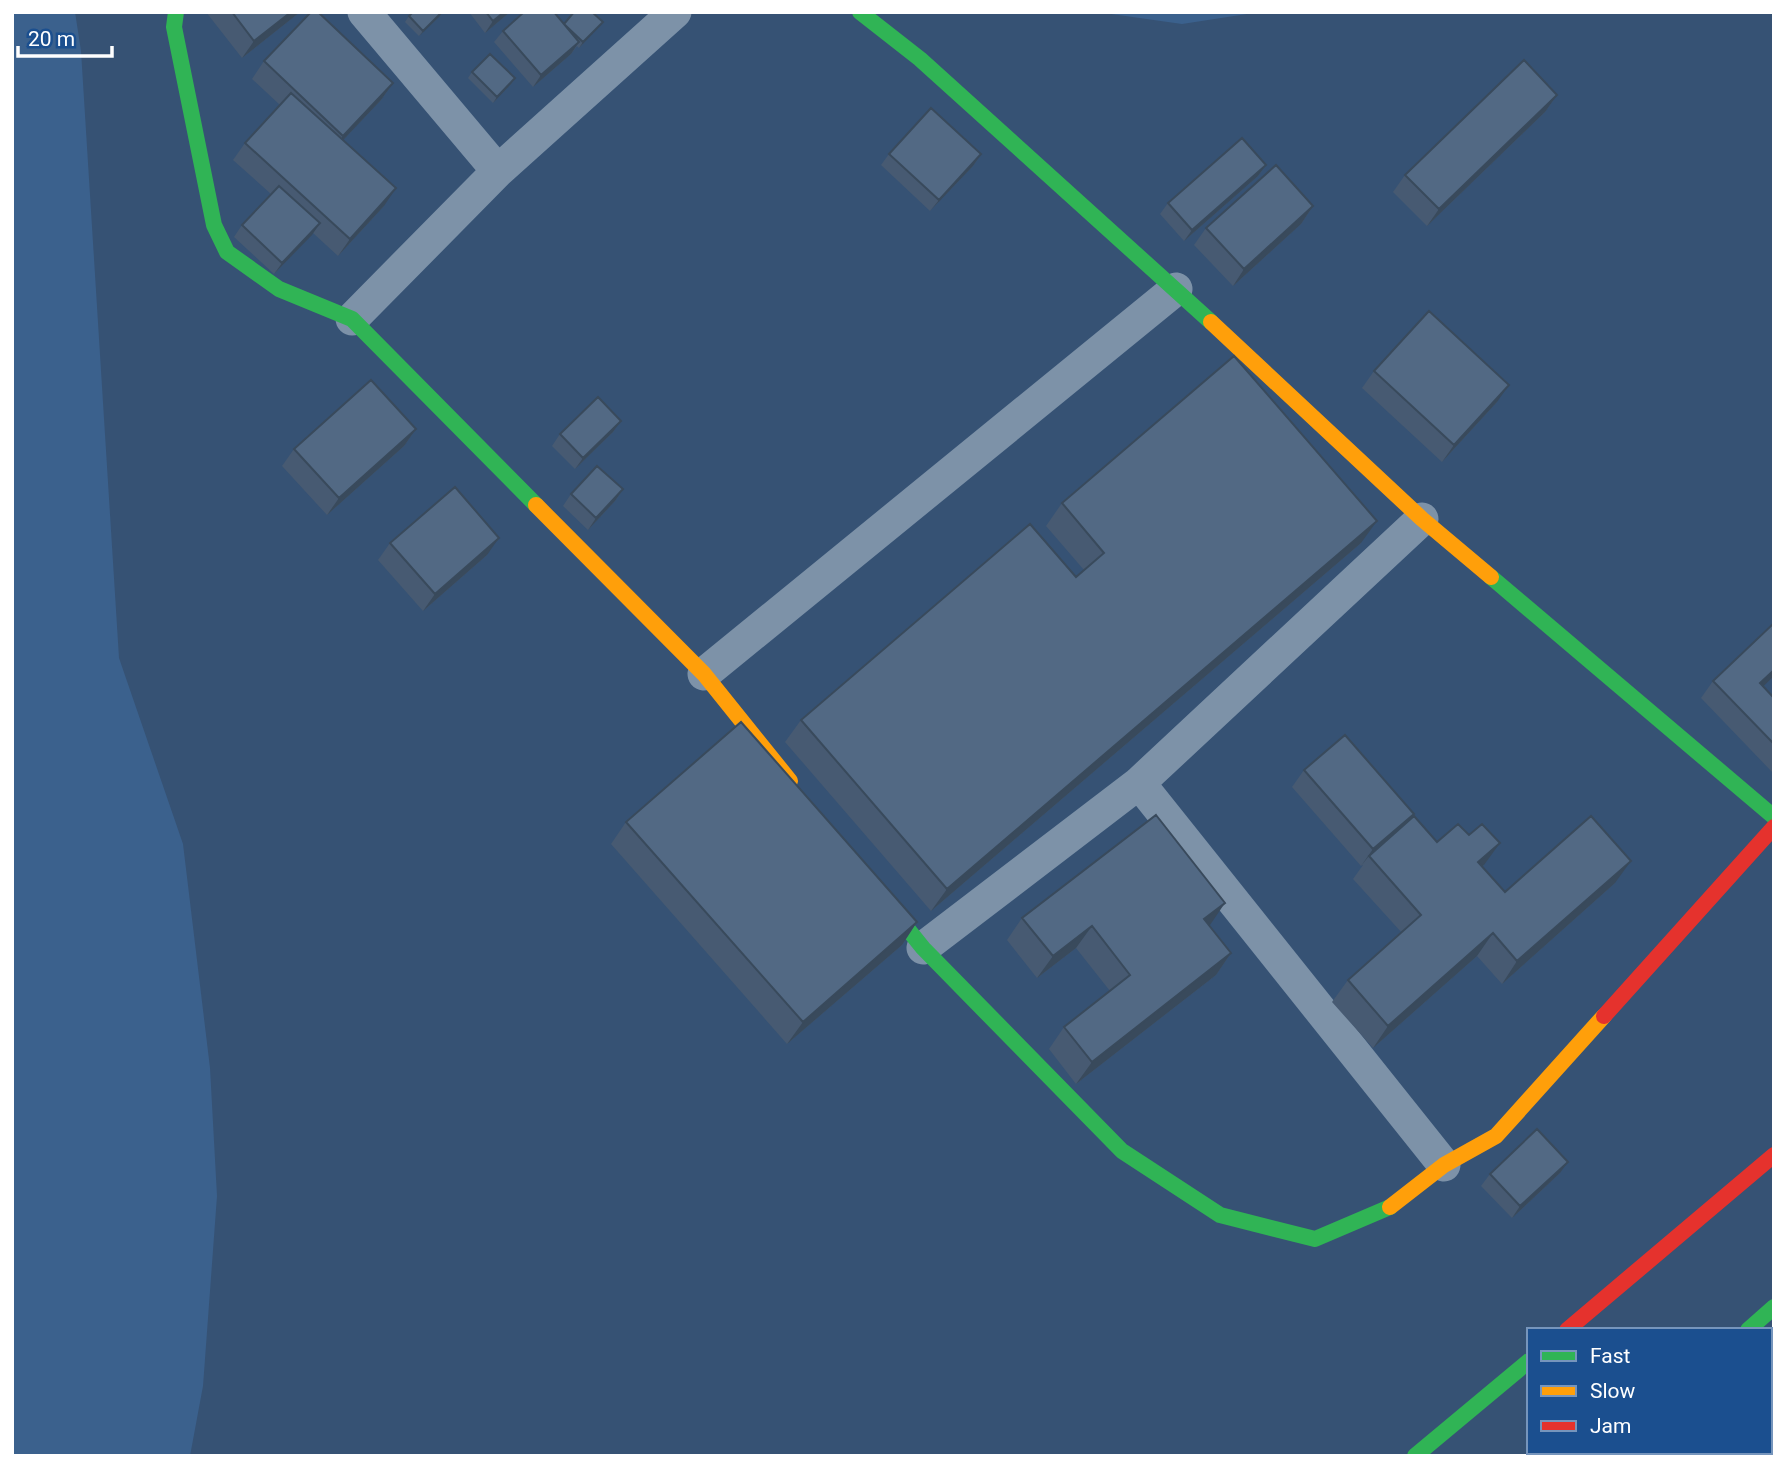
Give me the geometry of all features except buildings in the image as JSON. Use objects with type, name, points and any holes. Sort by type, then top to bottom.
[{"type":"street","points":[[176,12],[174,27],[214,225],[227,253],[279,289],[352,319],[704,674],[797,790]]},
{"type":"street","points":[[364,12],[498,171]]},
{"type":"street","points":[[352,319],[498,171],[675,12]]},
{"type":"street","points":[[860,12],[920,59],[1176,289],[1422,519],[1774,817]]},
{"type":"street","points":[[704,674],[1176,289]]},
{"type":"street","points":[[923,948],[1139,783],[1422,519]]},
{"type":"street","points":[[1139,783],[1444,1165]]},
{"type":"street","points":[[864,874],[923,948],[1122,1151],[1220,1215],[1315,1239],[1385,1212],[1444,1165],[1496,1136],[1774,827]]},
{"type":"street","points":[[1569,1328],[1774,1154]]},
{"type":"street","points":[[1750,1328],[1774,1307]]},
{"type":"street","points":[[1415,1456],[1527,1363]]},
{"type":"water","points":[[12,12],[75,12],[81,51],[119,658],[183,844],[210,1068],[217,1196],[203,1386],[190,1456],[12,1456]]},
{"type":"water","points":[[1097,12],[1260,12],[1182,24]]},
{"type":"traffic: fast","points":[[176,12],[174,27],[214,225],[227,252],[279,289],[352,319],[536,505]]},
{"type":"traffic: fast","points":[[860,12],[920,59],[1211,322]]},
{"type":"traffic: fast","points":[[1491,577],[1774,817]]},
{"type":"traffic: fast","points":[[877,891],[923,948],[1122,1151],[1220,1215],[1315,1239],[1390,1207]]},
{"type":"traffic: fast","points":[[1750,1328],[1774,1307]]},
{"type":"traffic: fast","points":[[1415,1456],[1527,1363]]},
{"type":"traffic: slow","points":[[1211,322],[1422,519],[1491,577]]},
{"type":"traffic: slow","points":[[536,505],[704,674],[790,781]]},
{"type":"traffic: slow","points":[[1390,1207],[1444,1165],[1496,1136],[1604,1016]]},
{"type":"traffic: jam","points":[[1604,1016],[1774,827]]},
{"type":"traffic: jam","points":[[1569,1328],[1774,1155]]}]
